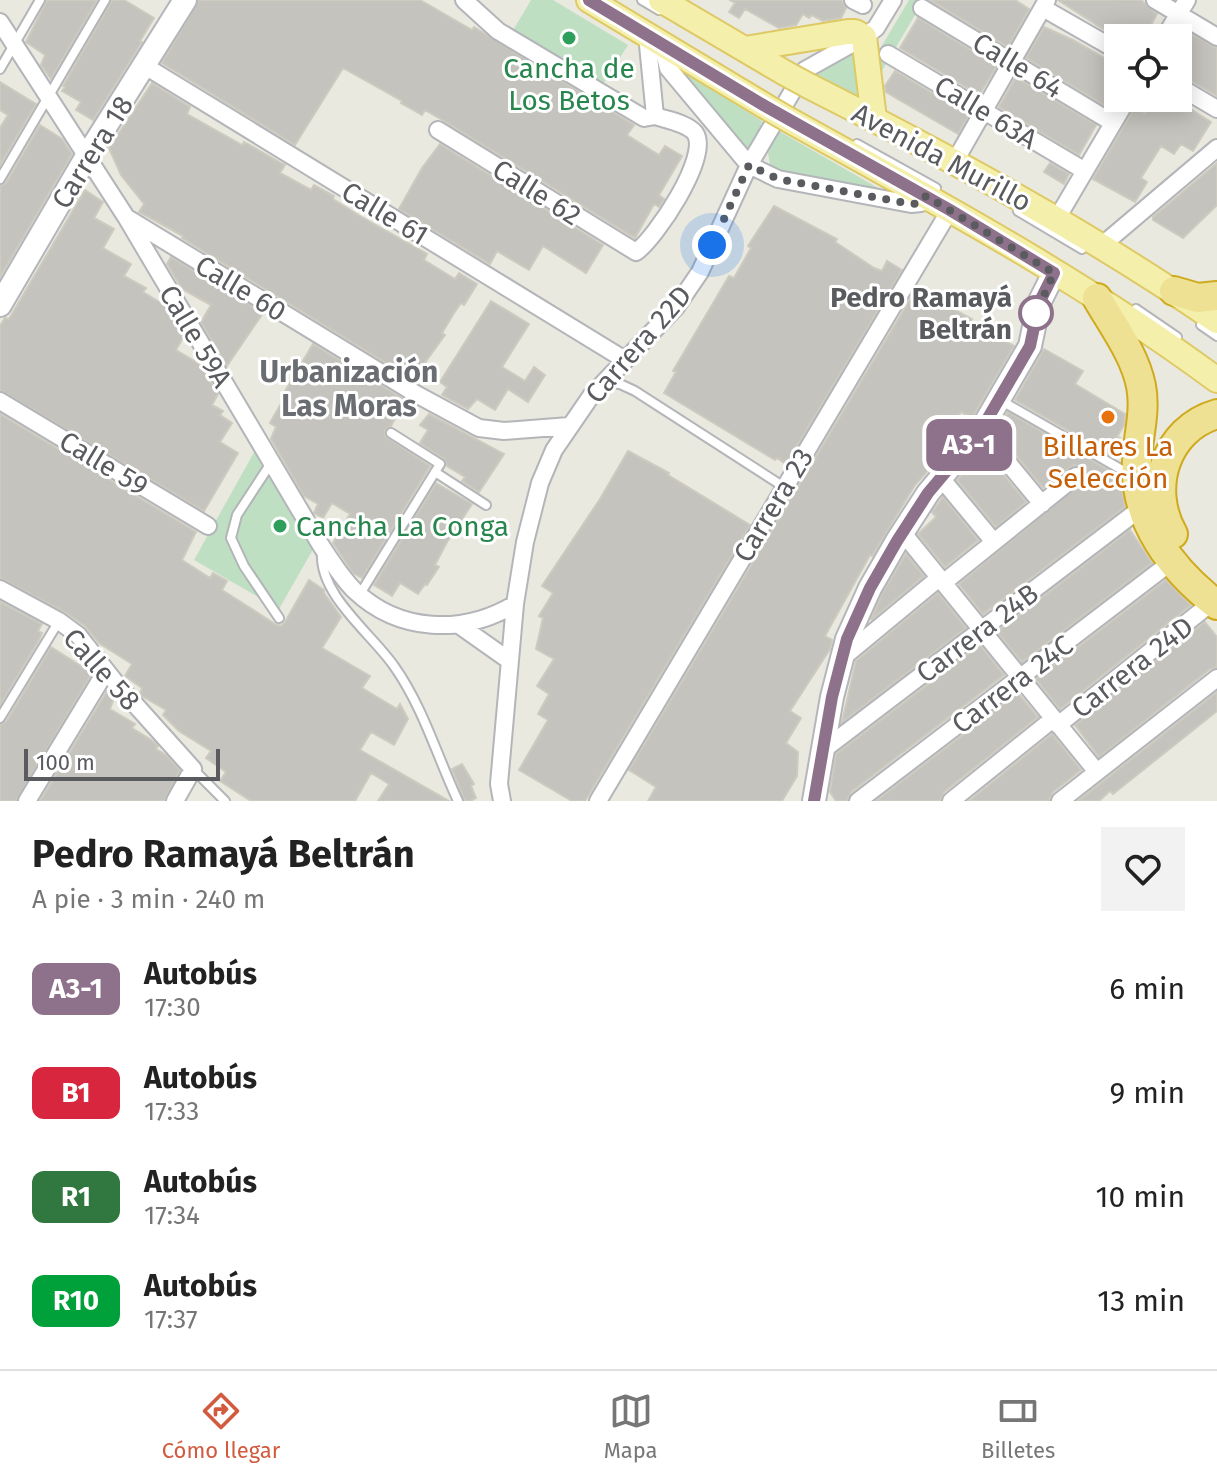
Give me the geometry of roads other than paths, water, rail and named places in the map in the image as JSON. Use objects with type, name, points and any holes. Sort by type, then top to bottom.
[{"type":"highway","points":[[1174,291],[1198,298],[1217,296]]},
{"type":"highway","points":[[1101,292],[1140,382],[1142,407],[1138,488],[1148,521],[1176,568],[1211,607]]},
{"type":"highway","points":[[1217,414],[1198,422],[1179,439],[1165,463],[1160,487],[1164,513],[1174,536],[1200,567],[1217,581]]},
{"type":"main road","name":"Avenida Murillo","points":[[589,0],[1101,292],[1217,380]]},
{"type":"main road","name":"Avenida Murillo","points":[[661,0],[745,49],[783,77],[955,161],[1056,220],[1098,252],[1174,291],[1205,320]]},
{"type":"main road","points":[[745,49],[855,32],[864,37],[874,119]]},
{"type":"street","name":"Carrera 18","points":[[0,305],[87,156],[185,0]]},
{"type":"street","points":[[464,0],[498,31],[644,118],[655,116],[654,39]]},
{"type":"street","name":"Carrera 22D","points":[[502,801],[499,784],[515,604],[525,542],[540,483],[554,450],[603,383],[676,307],[700,272],[749,165],[805,70],[876,28],[893,0]]},
{"type":"street","points":[[1155,0],[1183,7],[1217,37]]},
{"type":"street","points":[[955,161],[1043,3],[1104,42]]},
{"type":"street","name":"Calle 64","points":[[922,8],[1113,123]]},
{"type":"street","name":"Calle 60","points":[[0,22],[126,217],[416,394],[479,428],[504,431],[569,426]]},
{"type":"street","points":[[654,39],[668,68],[749,165],[778,179],[911,204],[939,199]]},
{"type":"street","name":"Calle 63A","points":[[888,54],[1085,171]]},
{"type":"street","name":"Calle 61","points":[[145,66],[625,360]]},
{"type":"street","points":[[1192,94],[1217,109]]},
{"type":"street","points":[[1056,220],[1120,112]]},
{"type":"street","name":"Calle 62","points":[[438,130],[636,252],[654,236],[696,162],[699,148],[695,133],[688,127],[655,116]]},
{"type":"street","points":[[1098,252],[1217,148]]},
{"type":"street","name":"Carrera 23","points":[[598,801],[784,487],[939,199]]},
{"type":"street","name":"Calle 59A","points":[[126,217],[323,548],[351,588],[374,607],[399,618],[459,625],[479,622],[515,604]]},
{"type":"street","points":[[821,796],[822,751],[847,639],[870,588],[903,533],[928,493],[981,430],[1030,346],[1051,264]]},
{"type":"street","name":"Calle 59","points":[[0,401],[208,526]]},
{"type":"street","points":[[981,430],[1042,504]]},
{"type":"street","points":[[841,659],[1076,476]]},
{"type":"street","points":[[941,478],[994,542]]},
{"type":"street","name":"Carrera 24B","points":[[822,751],[1132,515]]},
{"type":"street","points":[[903,533],[1097,772]]},
{"type":"street","name":"Carrera 24C","points":[[858,801],[1166,566]]},
{"type":"street","name":"Calle 58","points":[[0,589],[59,621],[78,635],[193,769]]},
{"type":"street","name":"Carrera 24D","points":[[951,801],[1211,607]]},
{"type":"street","points":[[459,625],[510,661]]},
{"type":"street","points":[[27,801],[106,671]]},
{"type":"street","points":[[1060,801],[1217,678]]},
{"type":"street","points":[[175,801],[193,769]]},
{"type":"lane","points":[[0,69],[40,0]]},
{"type":"lane","points":[[0,179],[105,0]]},
{"type":"lane","points":[[642,0],[783,77]]},
{"type":"lane","points":[[690,49],[768,102]]},
{"type":"lane","points":[[807,90],[973,184]]},
{"type":"lane","points":[[847,139],[939,199]]},
{"type":"lane","points":[[1008,205],[1098,252]]},
{"type":"lane","points":[[1101,292],[1181,340]]},
{"type":"lane","points":[[1205,320],[1217,336]]},
{"type":"lane","points":[[603,383],[620,384],[635,391],[784,487]]},
{"type":"lane","points":[[999,400],[1124,471]]},
{"type":"lane","points":[[391,433],[486,505]]},
{"type":"lane","points":[[271,462],[237,515],[231,538],[244,566],[279,618]]},
{"type":"lane","points":[[359,595],[438,468]]},
{"type":"lane","points":[[323,548],[322,561],[329,583],[408,687],[458,801]]},
{"type":"lane","points":[[0,718],[59,621]]},
{"type":"lane","name":"Calle 58","points":[[193,769],[225,801]]},
{"type":"place","name":"Cancha de Los Betos","points":[[569,38]]},
{"type":"place","name":"Pedro Ramayá Beltrán","points":[[1036,313]]},
{"type":"place","name":"Billares La Selección","points":[[1108,417]]},
{"type":"place","name":"Cancha La Conga","points":[[280,526]]},
{"type":"district","name":"Urbanización Las Moras","points":[[349,389]]}]
